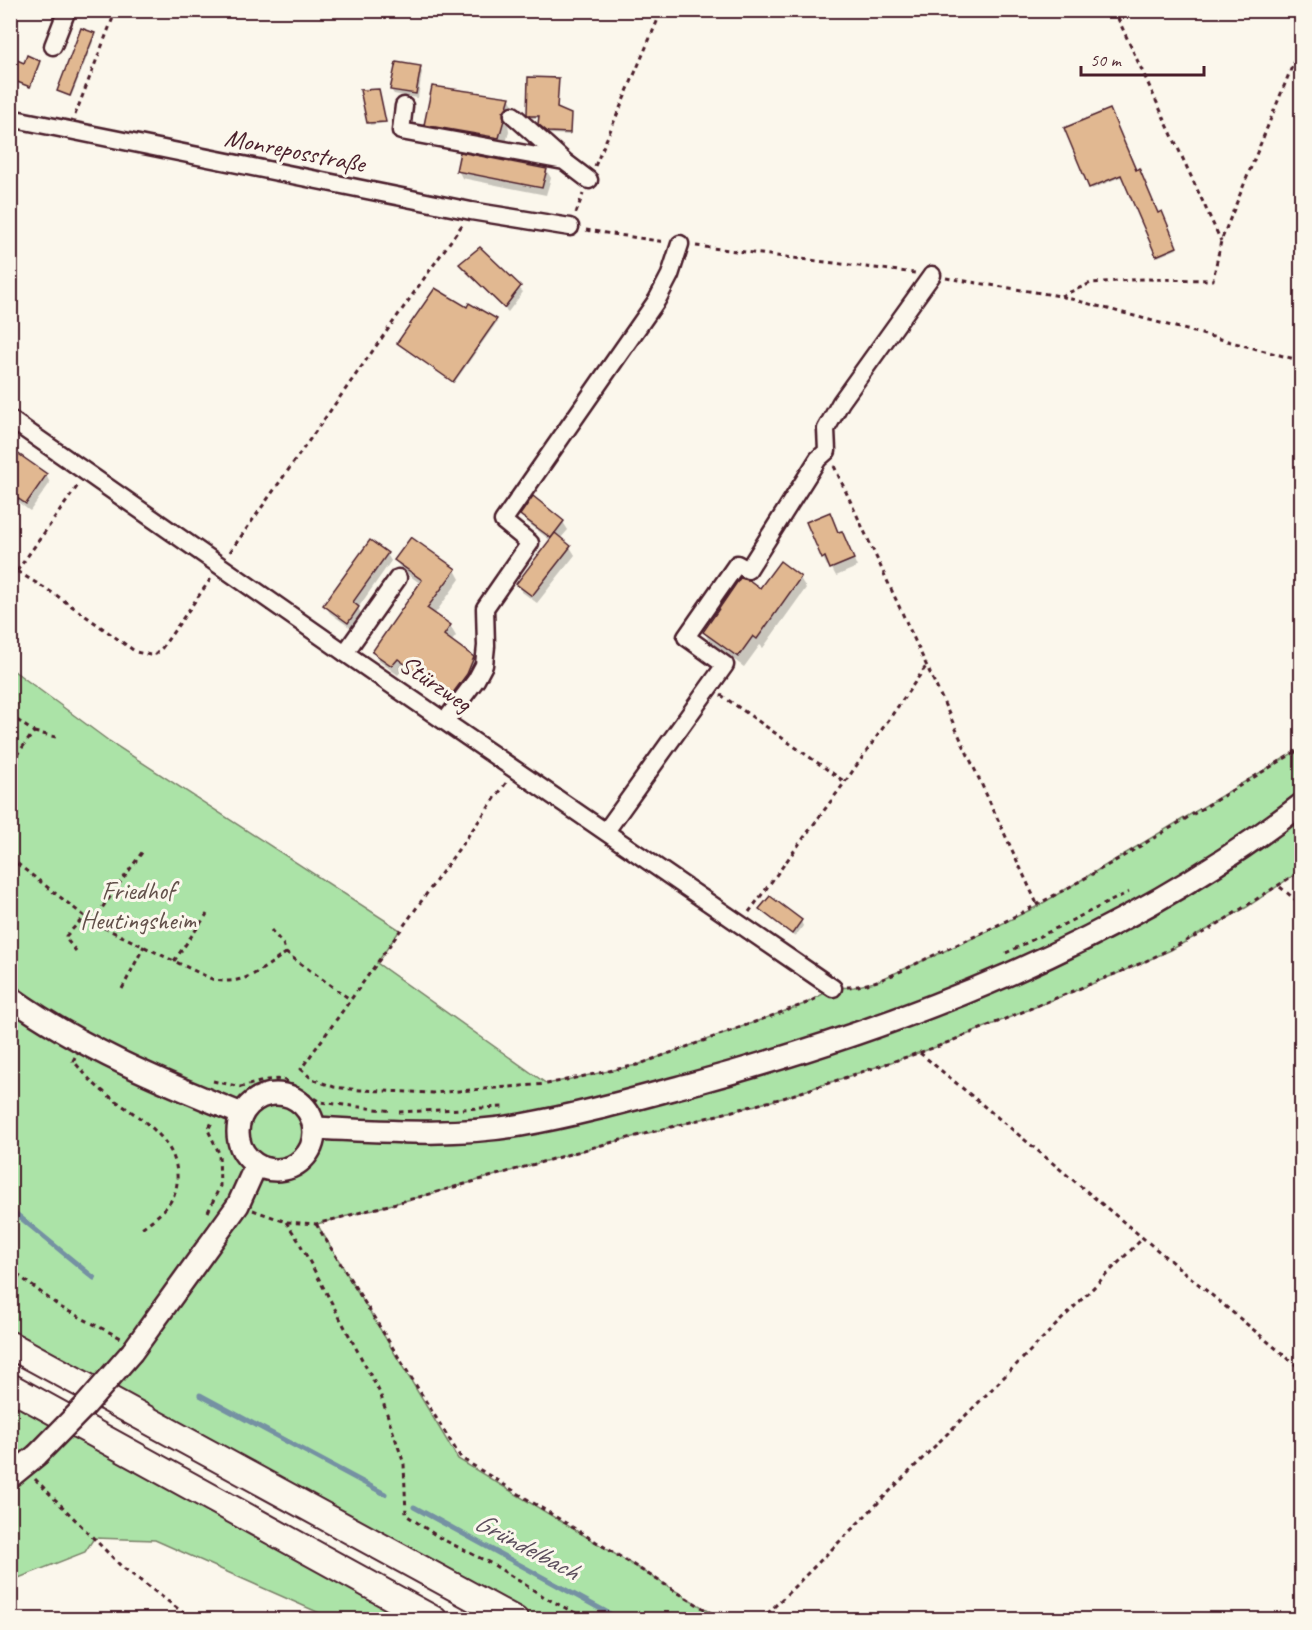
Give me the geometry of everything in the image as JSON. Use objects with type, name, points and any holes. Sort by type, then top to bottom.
[{"type":"highway","points":[[10,1345],[515,1620]]},
{"type":"highway","points":[[10,1387],[434,1620]]},
{"type":"main road","points":[[314,1128],[418,1132],[481,1130],[520,1125],[640,1097],[832,1042],[935,1006],[1014,972],[1116,922],[1203,873],[1302,804]]},
{"type":"main road","points":[[10,997],[81,1043],[148,1075],[222,1094],[242,1114]]},
{"type":"main road","points":[[276,1094],[290,1096],[302,1104],[310,1115],[314,1128],[309,1151],[301,1161],[279,1170],[256,1165],[241,1148],[238,1137],[238,1125],[250,1103],[262,1096],[276,1094]]},
{"type":"main road","points":[[23,1466],[84,1407],[127,1345],[238,1205],[256,1165]]},
{"type":"street","points":[[53,46],[67,10]]},
{"type":"street","points":[[404,106],[401,131],[564,161]]},
{"type":"street","points":[[513,115],[564,161],[589,180]]},
{"type":"street","name":"Monreposstraße","points":[[10,118],[471,211],[570,227]]},
{"type":"street","points":[[445,721],[476,680],[484,665],[486,646],[484,608],[530,543],[503,521],[657,300],[670,275],[680,244]]},
{"type":"street","points":[[606,831],[725,665],[686,637],[737,564],[748,570],[818,459],[827,451],[826,429],[841,402],[932,275]]},
{"type":"street","name":"Stürzweg","points":[[10,419],[833,988]]},
{"type":"street","points":[[345,652],[398,578]]},
{"type":"path","points":[[69,131],[116,10]]},
{"type":"path","points":[[570,227],[662,10]]},
{"type":"path","points":[[1114,10],[1221,242]]},
{"type":"path","points":[[1060,296],[1091,283],[1144,279],[1212,280],[1221,242],[1302,42]]},
{"type":"path","points":[[10,567],[56,595],[129,648],[143,654],[156,654],[471,211]]},
{"type":"path","points":[[827,451],[1038,906]]},
{"type":"path","points":[[17,570],[87,472]]},
{"type":"path","points":[[741,923],[845,782],[927,665]]},
{"type":"path","points":[[709,687],[845,782]]},
{"type":"path","points":[[10,715],[34,732],[56,737]]},
{"type":"path","points":[[10,764],[34,732]]},
{"type":"path","points":[[516,769],[301,1069],[312,1079],[334,1087],[433,1093],[547,1084],[637,1065],[807,1004],[833,988],[854,987],[875,982],[967,941],[1038,906],[1302,748]]},
{"type":"path","points":[[92,922],[143,851]]},
{"type":"path","points":[[10,858],[92,922],[214,980],[230,983],[245,979],[286,953]]},
{"type":"path","points":[[238,1205],[286,1222],[316,1224],[598,1146],[783,1098],[919,1053],[1172,950],[1219,924],[1302,870]]},
{"type":"path","points":[[1279,886],[1302,905]]},
{"type":"path","points":[[1005,954],[1132,891]]},
{"type":"path","points":[[174,961],[207,914]]},
{"type":"path","points":[[76,951],[66,936],[85,916]]},
{"type":"path","points":[[271,930],[283,944],[286,953],[351,1000]]},
{"type":"path","points":[[122,989],[144,946]]},
{"type":"path","points":[[81,1043],[73,1061],[98,1088],[156,1133],[168,1146],[176,1164],[177,1183],[174,1196],[161,1212],[141,1229]]},
{"type":"path","points":[[919,1053],[1302,1370]]},
{"type":"path","points":[[207,1215],[220,1186],[219,1154],[208,1130],[222,1094],[240,1087],[267,1080],[283,1080],[320,1101],[395,1112],[507,1107]]},
{"type":"path","points":[[286,1222],[381,1393],[404,1464],[406,1515],[440,1538],[494,1565],[546,1598],[589,1620]]},
{"type":"path","points":[[316,1224],[461,1458],[722,1620]]},
{"type":"path","points":[[761,1620],[1143,1238]]},
{"type":"path","points":[[10,1269],[60,1307],[127,1345]]},
{"type":"path","points":[[23,1466],[121,1566],[193,1620]]},
{"type":"green space","name":"Friedhof Heutingsheim","points":[[10,668],[109,741],[400,930],[377,963],[547,1084],[637,1065],[807,1003],[833,988],[854,987],[875,982],[1038,906],[1301,748],[1301,870],[1247,907],[1171,950],[939,1046],[783,1098],[598,1146],[317,1224],[458,1459],[722,1619],[515,1619],[11,1344]]},
{"type":"green space","points":[[10,1387],[434,1619],[333,1619],[155,1540],[94,1538],[85,1552],[11,1581]]},
{"type":"building","points":[[81,28],[95,33],[70,96],[57,91]]},
{"type":"building","points":[[27,55],[40,61],[30,87],[10,79],[10,57],[24,63]]},
{"type":"building","points":[[396,62],[421,66],[416,94],[390,90]]},
{"type":"building","points":[[528,77],[559,78],[557,108],[571,114],[570,133],[548,132],[538,124],[539,116],[527,114]]},
{"type":"building","points":[[432,86],[510,97],[503,112],[504,120],[499,138],[424,125]]},
{"type":"building","points":[[379,89],[386,122],[367,123],[360,90]]},
{"type":"building","points":[[1110,109],[1136,170],[1139,168],[1158,213],[1162,211],[1177,247],[1156,256],[1121,175],[1089,188],[1064,128]]},
{"type":"building","points":[[460,152],[547,169],[542,188],[456,171]]},
{"type":"building","points":[[480,247],[521,286],[504,308],[459,264]]},
{"type":"building","points":[[435,288],[467,307],[469,303],[497,319],[453,382],[397,343]]},
{"type":"building","points":[[10,448],[47,474],[26,504],[10,493]]},
{"type":"building","points":[[533,496],[564,521],[551,538],[520,515]]},
{"type":"building","points":[[830,512],[838,532],[842,531],[854,559],[830,569],[825,557],[822,559],[806,522]]},
{"type":"building","points":[[555,533],[571,546],[532,596],[516,584]]},
{"type":"building","points":[[411,537],[456,569],[427,608],[451,625],[444,635],[474,657],[467,674],[450,697],[398,659],[392,666],[372,652],[422,580],[394,560]]},
{"type":"building","points":[[370,540],[388,553],[353,602],[359,607],[348,623],[323,605]]},
{"type":"building","points":[[780,561],[801,577],[757,639],[753,636],[738,657],[703,632],[740,578],[749,580],[760,588]]},
{"type":"building","points":[[770,896],[802,920],[792,934],[759,909]]},
{"type":"waterway","name":"Gründelbach","points":[[10,1209],[94,1278]]},
{"type":"waterway","name":"Gründelbach","points":[[200,1395],[385,1494]]},
{"type":"waterway","name":"Gründelbach","points":[[414,1507],[621,1620]]}]
